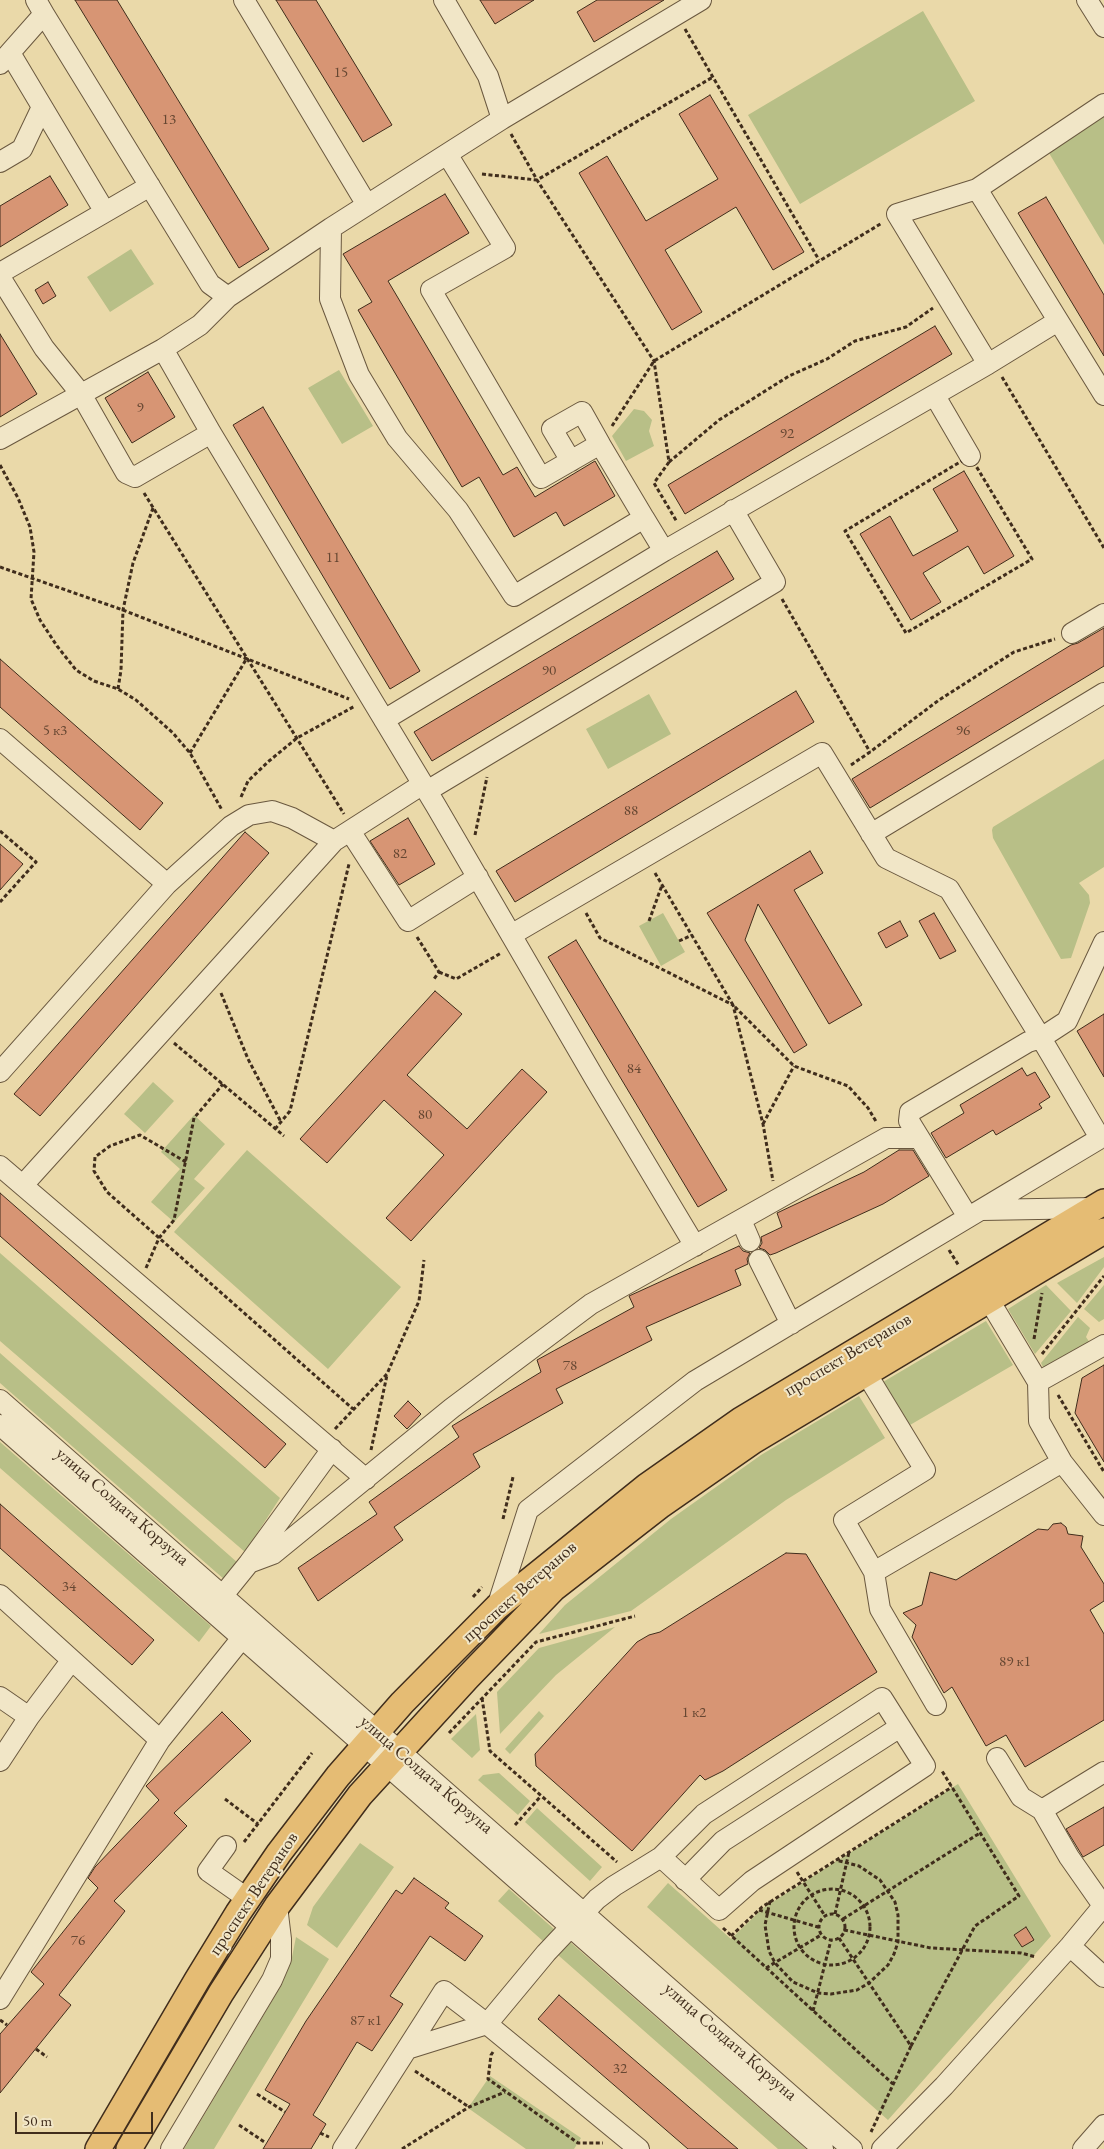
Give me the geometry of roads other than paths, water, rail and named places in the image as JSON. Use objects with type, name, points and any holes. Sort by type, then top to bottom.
[{"type":"main road","name":"проспект Ветеранов","points":[[98,2149],[197,1980],[248,1899],[285,1845],[338,1776],[406,1699],[496,1607],[647,1486],[741,1420],[1099,1205]]},
{"type":"main road","name":"проспект Ветеранов","points":[[129,2149],[221,1993],[277,1906],[360,1795],[553,1589],[660,1505],[753,1441],[1104,1231]]},
{"type":"street","points":[[244,0],[367,204]]},
{"type":"street","points":[[444,0],[488,76],[502,119]]},
{"type":"street","points":[[0,439],[163,349],[200,325],[228,298],[367,204],[502,119],[701,0]]},
{"type":"street","points":[[1088,0],[1104,27]]},
{"type":"street","points":[[105,212],[42,107],[5,58],[40,7],[210,284],[228,298]]},
{"type":"street","points":[[988,364],[897,214],[977,189],[1104,104]]},
{"type":"street","points":[[0,162],[22,149],[42,107]]},
{"type":"street","points":[[447,154],[505,248],[431,290],[541,478],[600,444]]},
{"type":"street","points":[[150,186],[0,275],[44,348],[81,394],[126,473],[135,477],[211,433]]},
{"type":"street","points":[[977,189],[1104,396]]},
{"type":"street","points":[[331,228],[330,299],[359,375],[397,438],[458,510],[514,596],[644,518]]},
{"type":"street","points":[[384,720],[664,550],[934,396],[1058,321]]},
{"type":"street","points":[[163,349],[211,433],[425,788],[695,1246]]},
{"type":"street","points":[[934,396],[970,456]]},
{"type":"street","points":[[571,461],[552,429],[582,412],[664,550]]},
{"type":"street","points":[[23,1185],[213,974],[342,836],[492,752],[775,582],[733,510]]},
{"type":"street","points":[[1072,633],[1104,614]]},
{"type":"street","points":[[871,834],[1104,693]]},
{"type":"street","points":[[0,739],[167,884]]},
{"type":"street","points":[[496,1607],[528,1510],[695,1381],[1102,1137],[949,889],[886,858],[822,753],[645,856],[514,940]]},
{"type":"street","points":[[0,1072],[167,884],[232,826],[249,815],[272,811],[342,836],[408,921],[473,870]]},
{"type":"street","points":[[974,1214],[919,1138],[909,1121],[910,1112],[1028,1042],[1041,1038],[1067,1021],[1104,942]]},
{"type":"street","points":[[249,1563],[273,1554],[452,1408],[591,1304],[886,1138],[919,1138]]},
{"type":"street","points":[[0,1166],[366,1479]]},
{"type":"street","points":[[974,1214],[1099,1205]]},
{"type":"street","points":[[741,1220],[750,1241]]},
{"type":"street","points":[[759,1260],[791,1324]]},
{"type":"street","points":[[989,1300],[1033,1374],[1039,1422],[1062,1462],[1104,1515]]},
{"type":"street","points":[[1033,1374],[1104,1345]]},
{"type":"street","points":[[866,1374],[925,1470],[844,1520],[874,1572],[880,1609],[936,1705]]},
{"type":"street","name":"улица Солдата Корзуна","points":[[0,1400],[216,1603]]},
{"type":"street","name":"улица Солдата Корзуна","points":[[0,1426],[248,1630],[577,1920],[823,2149]]},
{"type":"street","points":[[216,1603],[249,1563],[328,1445]]},
{"type":"street","points":[[874,1572],[1062,1462]]},
{"type":"street","points":[[0,1594],[71,1661],[160,1740]]},
{"type":"street","points":[[0,1999],[160,1740],[248,1630]]},
{"type":"street","points":[[0,1761],[29,1717],[71,1661]]},
{"type":"street","points":[[0,1697],[29,1717]]},
{"type":"street","points":[[403,2055],[487,2024],[577,1920],[614,1886],[661,1857],[704,1814],[882,1698],[925,1766],[759,1876],[719,1910],[661,1857]]},
{"type":"street","points":[[685,1880],[722,1841],[900,1727]]},
{"type":"street","points":[[867,2146],[944,2086],[1104,1906],[1069,1857],[1042,1810],[1021,1797],[997,1758]]},
{"type":"street","points":[[1042,1810],[1104,1772]]},
{"type":"street","points":[[234,1846],[208,1871],[248,1899]]},
{"type":"street","points":[[171,2149],[272,1980],[281,1959],[281,1939],[277,1906]]},
{"type":"street","name":"улица Солдата Корзуна","points":[[577,1920],[867,2146]]},
{"type":"street","points":[[1070,1946],[1104,1977]]},
{"type":"street","points":[[343,2149],[444,1991],[639,2149]]},
{"type":"street","points":[[1083,2149],[1104,2125]]}]
